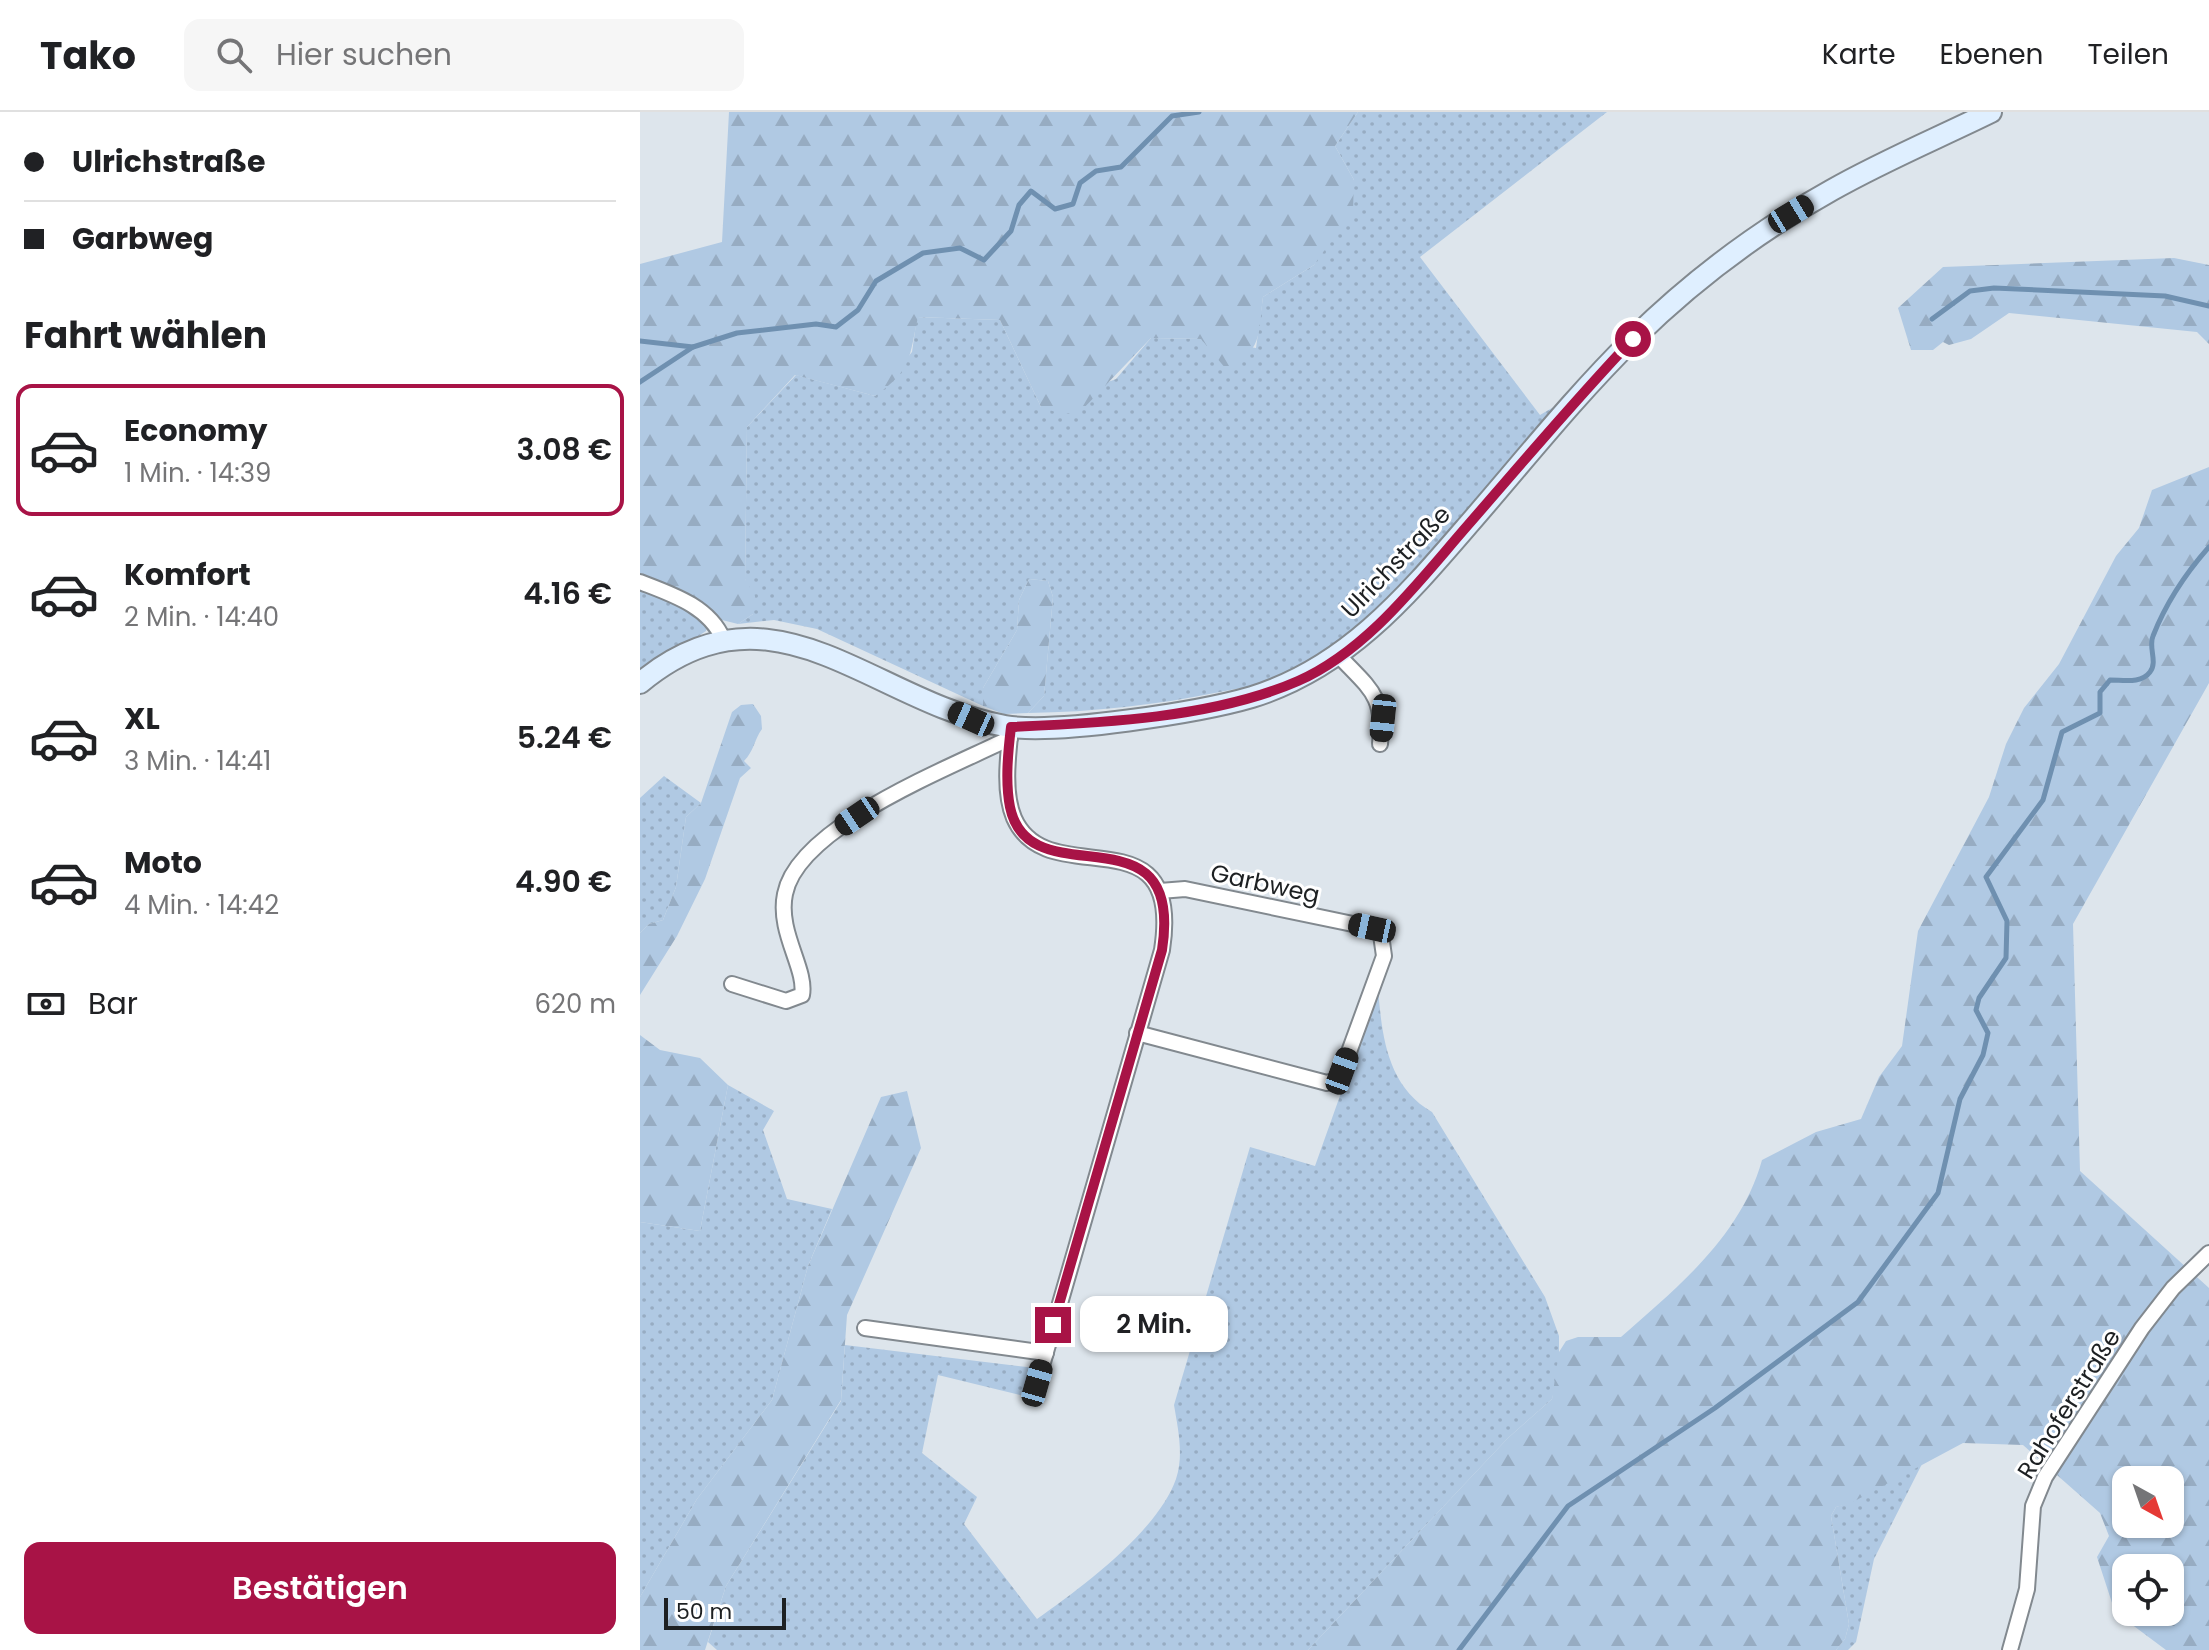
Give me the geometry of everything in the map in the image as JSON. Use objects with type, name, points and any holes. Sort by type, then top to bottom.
[{"type":"street","name":"Ulrichstraße","points":[[640,683],[675,657],[723,639],[768,639],[798,646],[1010,733],[1124,719],[1248,698],[1299,680],[1339,656],[1390,613],[1601,372],[1689,289],[1745,246],[1832,190],[1991,112]]},
{"type":"street","points":[[640,582],[698,608],[710,619],[723,639]]},
{"type":"street","points":[[1339,656],[1378,701],[1383,718],[1380,744]]},
{"type":"street","points":[[732,984],[786,1001],[802,995],[801,974],[784,923],[784,895],[791,876],[806,855],[857,816],[1010,733],[1010,808],[1025,835],[1049,850],[1128,865],[1152,879],[1166,906],[1162,950],[1037,1383]]},
{"type":"street","name":"Garbweg","points":[[1137,1033],[1327,1083],[1336,1080],[1342,1071],[1384,956],[1381,935],[1372,928],[1185,889],[1160,891]]},
{"type":"street","name":"Rahoferstraße","points":[[2010,1650],[2027,1589],[2033,1506],[2045,1477],[2142,1328],[2173,1288],[2209,1253]]},
{"type":"street","points":[[865,1328],[1046,1353]]},
{"type":"green space","points":[[729,112],[1358,112],[1335,146],[1354,180],[1353,210],[1314,265],[1263,297],[1259,332],[1253,348],[1247,356],[1226,369],[1201,339],[1151,338],[1080,412],[1061,414],[1041,407],[1000,320],[918,317],[907,362],[896,378],[875,396],[795,375],[747,427],[745,579],[755,596],[753,614],[738,624],[718,619],[695,597],[668,601],[640,588],[640,264],[722,242]]},
{"type":"green space","points":[[1358,112],[1607,112],[1420,257],[1540,415],[1557,405],[1438,553],[1367,624],[1331,652],[1296,673],[1268,683],[1149,704],[1028,713],[1044,696],[1053,597],[1048,581],[1029,579],[1019,600],[1017,630],[983,688],[983,706],[817,629],[774,620],[738,624],[753,614],[745,579],[747,427],[796,375],[875,396],[912,352],[917,317],[1000,320],[1041,407],[1116,379],[1151,338],[1201,339],[1256,348],[1263,297],[1314,265],[1354,180],[1335,146]]},
{"type":"green space","points":[[2174,258],[2209,265],[2209,344],[2197,332],[2009,313],[1971,339],[1949,345],[1943,342],[1933,350],[1911,350],[1898,308],[1943,267]]},
{"type":"green space","points":[[2209,467],[2209,683],[2073,924],[2080,1171],[2209,1288],[2209,1650],[2166,1650],[2134,1626],[2184,1626],[2184,1554],[2112,1554],[2112,1603],[2097,1557],[2109,1536],[2100,1513],[2023,1445],[1963,1443],[1849,1504],[1836,1507],[1831,1516],[1849,1624],[1845,1639],[1836,1650],[1308,1650],[1508,1438],[1552,1399],[1559,1352],[1566,1341],[1578,1337],[1621,1337],[1685,1279],[1723,1236],[1739,1213],[1762,1160],[1816,1132],[1861,1119],[1879,1077],[1902,1046],[1918,931],[1989,797],[2006,744],[2024,708],[2059,664],[2116,556],[2139,528],[2152,490]]},
{"type":"green space","points":[[1029,579],[1048,581],[1053,597],[1044,696],[1028,713],[1004,714],[983,706],[983,688],[1017,630],[1019,600]]},
{"type":"green space","points":[[640,589],[668,601],[695,597],[718,619],[707,626],[706,631],[640,675]]},
{"type":"green space","points":[[753,704],[761,716],[762,729],[744,761],[751,768],[740,778],[705,879],[677,936],[640,995],[640,933],[649,924],[663,920],[676,887],[686,817],[701,803],[732,712],[741,705]]},
{"type":"green space","points":[[664,776],[701,803],[686,817],[676,887],[663,920],[649,924],[640,933],[640,798]]},
{"type":"green space","points":[[1378,989],[1385,1042],[1396,1074],[1417,1101],[1432,1112],[1545,1297],[1559,1336],[1559,1371],[1552,1399],[1508,1438],[1308,1650],[717,1650],[708,1642],[726,1586],[841,1401],[845,1345],[1035,1368],[1028,1397],[938,1375],[922,1453],[977,1497],[964,1524],[1037,1619],[1096,1575],[1136,1538],[1167,1499],[1176,1479],[1180,1451],[1174,1405],[1250,1147],[1315,1166]]},
{"type":"green space","points":[[640,1035],[660,1050],[700,1058],[728,1085],[700,1231],[640,1222]]},
{"type":"green space","points":[[728,1085],[774,1111],[763,1130],[787,1199],[832,1209],[808,1266],[772,1400],[697,1499],[640,1597],[640,1222],[700,1231]]},
{"type":"green space","points":[[907,1091],[921,1148],[847,1315],[841,1400],[726,1586],[705,1650],[640,1650],[640,1597],[697,1499],[772,1400],[808,1266],[881,1097]]},
{"type":"green space","points":[[1923,1462],[1874,1559],[1856,1642],[1848,1650],[1836,1650],[1845,1639],[1849,1624],[1831,1516],[1836,1507],[1849,1503]]},
{"type":"waterway","points":[[640,341],[693,347],[737,333],[816,324],[836,327],[858,310],[876,281],[923,253],[960,248],[984,260],[1011,231],[1019,205],[1031,191],[1055,209],[1073,204],[1080,183],[1096,171],[1121,167],[1172,116],[1199,112]]},
{"type":"waterway","points":[[1932,319],[1970,291],[1994,288],[2165,296],[2209,306]]},
{"type":"waterway","points":[[640,382],[693,347]]},
{"type":"waterway","points":[[1459,1650],[1568,1506],[1715,1408],[1858,1302],[1938,1193],[1960,1099],[1983,1055],[1988,1033],[1976,1010],[1979,998],[2006,958],[2007,921],[1986,877],[2043,800],[2062,732],[2100,713],[2100,692],[2110,680],[2137,680],[2150,672],[2153,664],[2152,640],[2158,624],[2177,589],[2209,547]]},
{"type":"route","points":[[1053,1325],[1162,950],[1166,906],[1152,879],[1137,868],[1119,861],[1049,850],[1025,835],[1015,822],[1010,808],[1011,727],[1124,719],[1248,698],[1299,680],[1339,656],[1390,613],[1633,339]]}]
